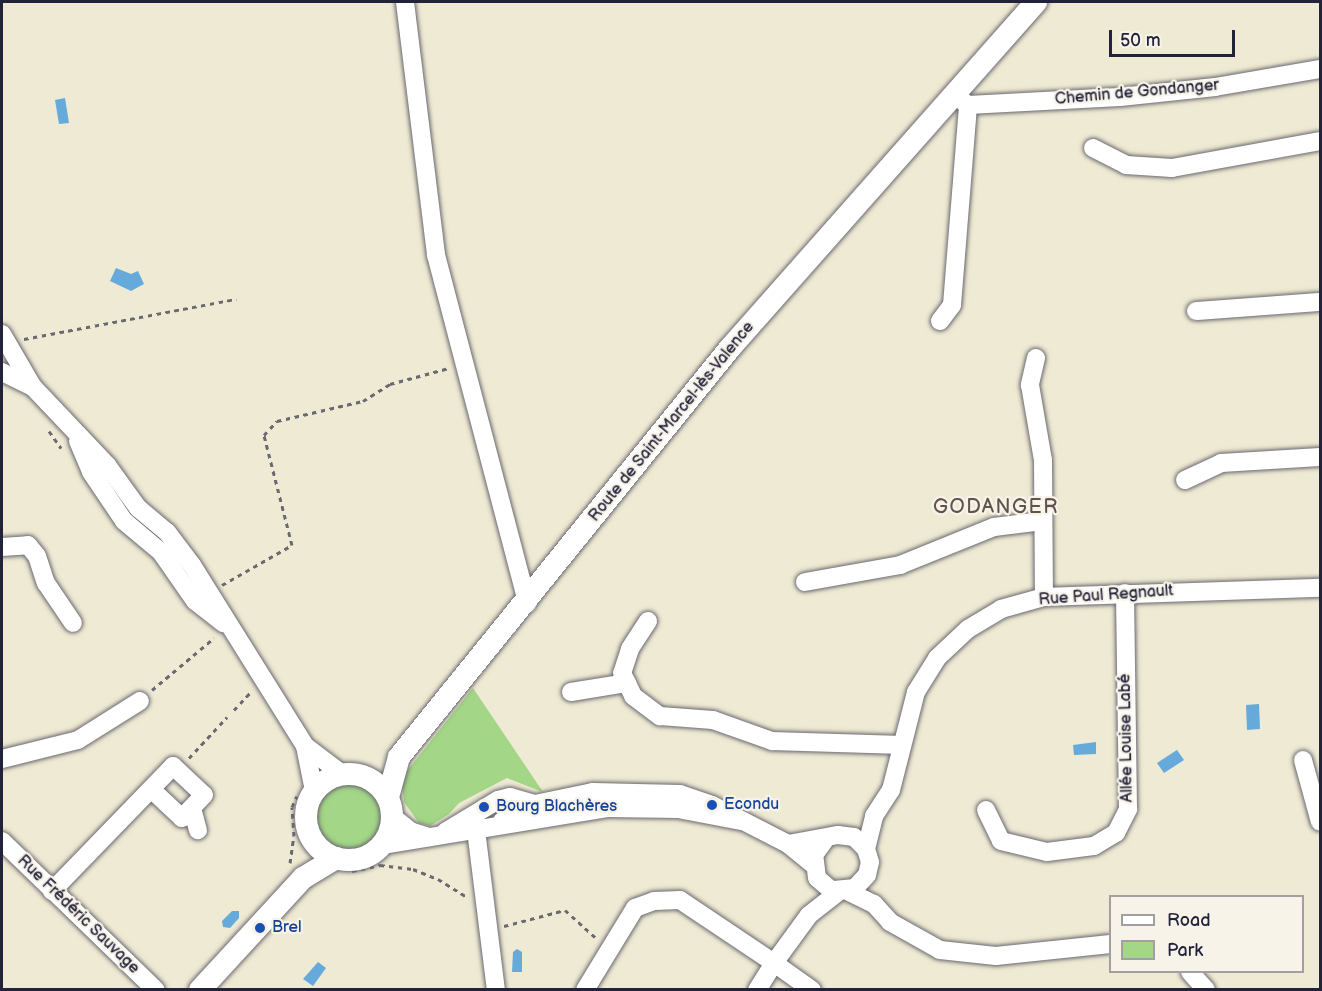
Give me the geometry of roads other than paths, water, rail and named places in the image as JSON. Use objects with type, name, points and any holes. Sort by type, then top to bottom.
[{"type":"main road","name":"Route de Saint-Marcel-lès-Valence","points":[[390,807],[399,758],[527,603],[730,348],[962,100],[1036,2]]},
{"type":"main road","name":"Route de Saint-Marcel-lès-Valence","points":[[351,774],[399,758]]},
{"type":"main road","points":[[200,990],[303,878],[336,858],[361,859],[382,845],[390,807],[377,783],[351,774],[314,790],[305,815],[312,840],[303,878]]},
{"type":"main road","points":[[312,840],[336,858]]},
{"type":"street","points":[[405,2],[436,255],[462,364],[527,603]]},
{"type":"street","name":"Chemin de Gondanger","points":[[962,100],[1215,87],[1320,69]]},
{"type":"street","points":[[940,321],[952,305],[962,100]]},
{"type":"street","points":[[1093,148],[1126,165],[1172,168],[1320,141]]},
{"type":"street","points":[[1196,311],[1320,302]]},
{"type":"street","points":[[2,334],[8,358],[75,434],[91,472],[124,521],[161,552],[195,601],[228,627],[305,746],[314,790]]},
{"type":"street","points":[[1036,358],[1030,386],[1043,460],[1044,597]]},
{"type":"street","points":[[2,372],[33,387]]},
{"type":"street","points":[[1185,480],[1221,463],[1320,457]]},
{"type":"street","points":[[806,582],[900,566],[994,527],[1043,521]]},
{"type":"street","points":[[2,547],[28,545],[73,623]]},
{"type":"street","name":"Rue Paul Regnault","points":[[866,849],[874,816],[891,790],[916,692],[938,658],[968,629],[1001,609],[1044,597],[1320,588]]},
{"type":"street","name":"Allée Louise Labé","points":[[986,810],[1001,841],[1047,852],[1094,846],[1116,833],[1128,809],[1125,593]]},
{"type":"street","points":[[648,621],[630,649],[622,673],[633,696],[660,716],[713,720],[772,741],[902,745]]},
{"type":"street","points":[[571,692],[627,683]]},
{"type":"street","points":[[2,759],[78,740],[140,701]]},
{"type":"street","points":[[305,746],[351,774]]},
{"type":"street","points":[[1303,760],[1320,822]]},
{"type":"street","points":[[52,891],[173,766],[204,795],[182,818],[152,790]]},
{"type":"street","points":[[382,845],[433,839],[476,830],[500,822],[535,804],[593,792],[680,794],[741,820],[788,844],[831,890],[844,891],[874,904],[890,922],[940,950],[996,956],[1109,944]]},
{"type":"street","points":[[433,839],[498,800],[510,797],[535,804]]},
{"type":"street","points":[[390,807],[410,831],[433,839]]},
{"type":"street","points":[[500,822],[635,807],[678,809],[741,820]]},
{"type":"street","points":[[192,808],[198,830]]},
{"type":"street","name":"Rue Paul Regnault","points":[[845,835],[874,816]]},
{"type":"street","points":[[476,830],[491,929],[496,990]]},
{"type":"street","points":[[788,844],[825,840],[845,835],[866,849],[870,862],[867,875],[874,904]]},
{"type":"street","points":[[809,915],[815,871],[825,840]]},
{"type":"street","name":"Rue Frédéric Sauvage","points":[[2,841],[156,990]]},
{"type":"street","points":[[758,990],[774,963],[809,915],[867,875]]},
{"type":"street","points":[[585,990],[635,908],[654,902],[680,900],[812,990]]},
{"type":"street","points":[[1191,973],[1206,990]]},
{"type":"water","points":[[65,98],[69,123],[59,124],[55,100]]},
{"type":"water","points":[[116,268],[131,274],[138,271],[144,284],[131,291],[110,281]]},
{"type":"water","points":[[1259,704],[1260,729],[1247,730],[1246,705]]},
{"type":"water","points":[[1096,742],[1096,754],[1074,755],[1073,745]]},
{"type":"water","points":[[1177,750],[1184,760],[1164,773],[1157,763]]},
{"type":"water","points":[[232,911],[239,911],[239,918],[230,928],[223,927],[222,921]]},
{"type":"water","points":[[517,949],[522,952],[522,972],[512,972],[513,952]]},
{"type":"water","points":[[318,962],[326,968],[313,986],[303,979]]},
{"type":"place","name":"Econdu","points":[[712,805]]},
{"type":"place","name":"Bourg Blachères","points":[[484,807]]},
{"type":"place","name":"Brel","points":[[260,928]]},
{"type":"district","name":"GODANGER","points":[[996,507]]}]
